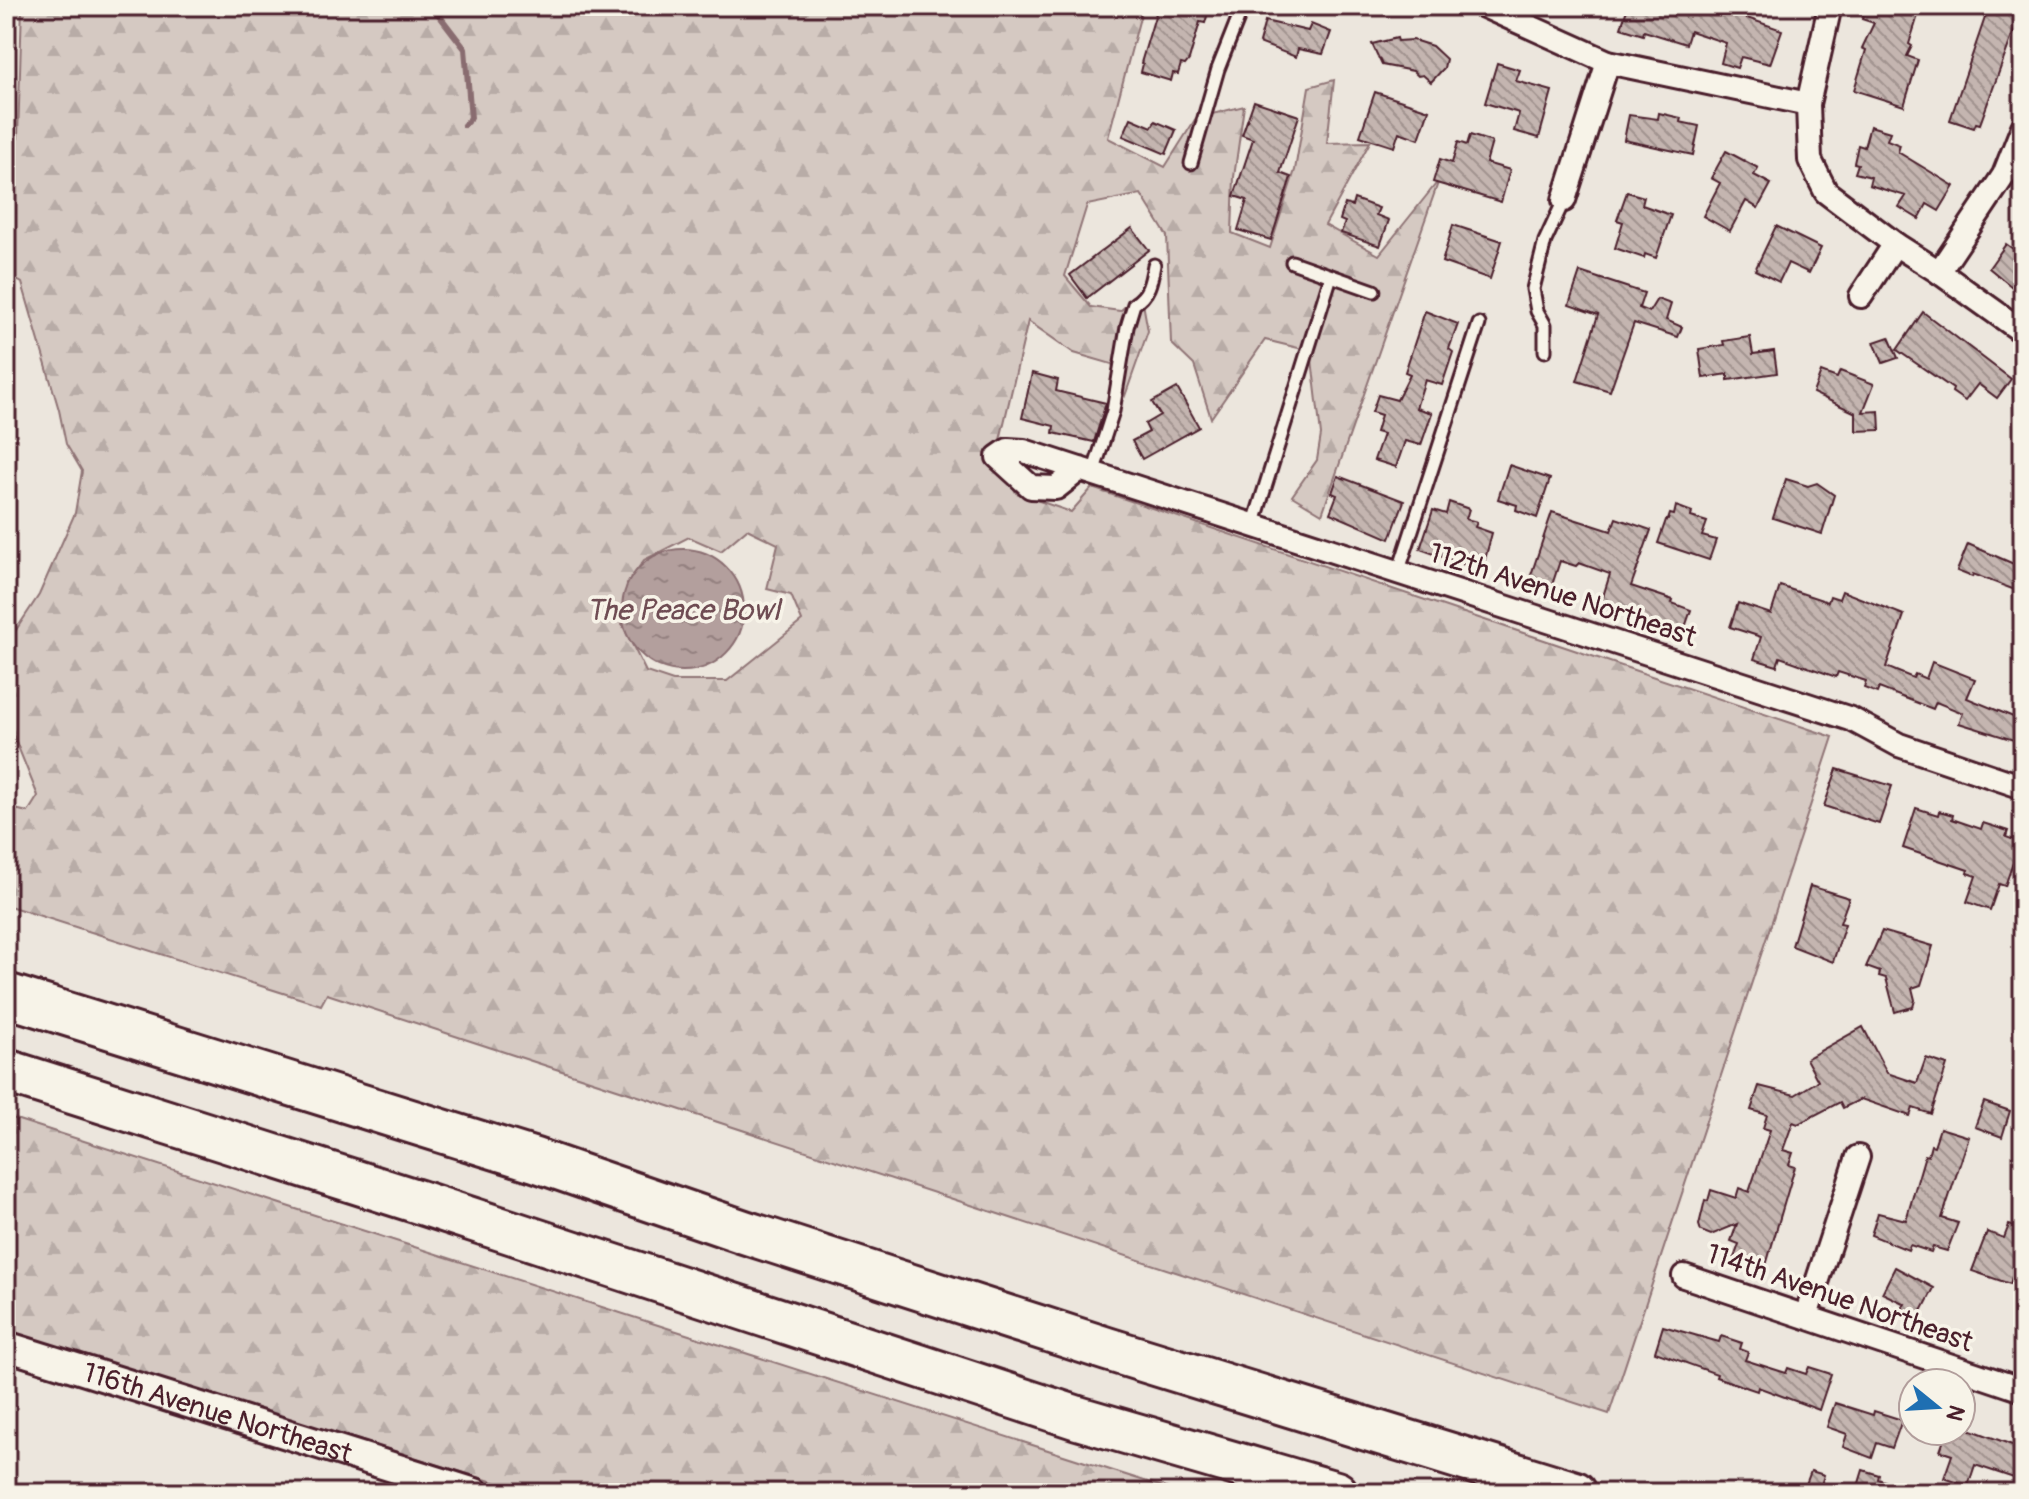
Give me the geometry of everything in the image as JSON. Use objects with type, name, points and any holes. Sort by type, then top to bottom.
[{"type":"highway","points":[[6,995],[535,1160],[744,1232],[1107,1349],[1575,1493]]},
{"type":"highway","points":[[6,1071],[419,1202],[1078,1418],[1336,1493]]},
{"type":"street","points":[[1830,6],[1808,104],[1810,160],[1826,192],[1895,244],[2023,332]]},
{"type":"street","points":[[1492,7],[1608,62],[1808,104]]},
{"type":"street","points":[[1564,200],[1608,62]]},
{"type":"street","points":[[1939,272],[2004,175],[2023,127]]},
{"type":"street","points":[[1861,296],[1895,244]]},
{"type":"street","name":"112th Avenue Northeast","points":[[1086,471],[1851,719],[1899,745],[2023,787]]},
{"type":"street","points":[[1806,1316],[1858,1157]]},
{"type":"street","name":"114th Avenue Northeast","points":[[1684,1276],[2023,1390]]},
{"type":"street","name":"116th Avenue Northeast","points":[[6,1346],[474,1493]]},
{"type":"lane","points":[[1191,163],[1218,69],[1243,6]]},
{"type":"lane","points":[[1545,351],[1545,325],[1537,311],[1533,289],[1545,241],[1564,200]]},
{"type":"lane","points":[[1292,262],[1374,291]]},
{"type":"lane","points":[[1086,471],[1113,411],[1127,327],[1134,304],[1144,298],[1148,290],[1154,265]]},
{"type":"lane","points":[[1253,526],[1331,276]]},
{"type":"lane","points":[[1398,573],[1479,324]]},
{"type":"green space","points":[[22,6],[1143,6],[1108,138],[1165,167],[1196,118],[1244,106],[1234,177],[1232,233],[1270,248],[1295,170],[1309,87],[1334,80],[1327,143],[1370,142],[1325,225],[1379,255],[1439,180],[1322,514],[1292,496],[1317,460],[1321,435],[1311,351],[1265,340],[1211,418],[1194,365],[1171,343],[1167,236],[1141,194],[1087,205],[1065,276],[1091,307],[1120,311],[1141,292],[1148,331],[1125,396],[1112,364],[1074,353],[1028,321],[997,453],[1016,493],[1071,512],[1092,488],[1833,737],[1609,1414],[327,994],[321,1005],[6,905],[6,807],[28,812],[38,796],[6,717],[6,645],[39,595],[75,513],[82,471],[66,444],[22,283],[6,274],[6,134],[18,138]],"holes":[[[747,529],[778,544],[767,589],[791,595],[802,621],[727,681],[673,681],[646,672],[622,624],[627,584],[644,560],[689,537],[721,551]]]},
{"type":"green space","points":[[6,1116],[1182,1493],[529,1493],[6,1331]]},
{"type":"water","name":"The Peace Bowl","points":[[683,549],[706,554],[726,567],[739,587],[744,610],[739,633],[726,653],[706,666],[683,671],[660,666],[640,653],[627,633],[622,610],[627,587],[640,567],[660,554]]},
{"type":"building","points":[[1158,6],[1210,6],[1205,23],[1200,22],[1189,60],[1185,65],[1181,64],[1178,74],[1173,73],[1171,81],[1141,72]]},
{"type":"building","points":[[1628,6],[1725,6],[1724,10],[1782,30],[1770,64],[1741,57],[1737,68],[1721,63],[1726,43],[1690,31],[1686,44],[1644,31],[1643,35],[1621,28]]},
{"type":"building","points":[[1866,6],[1921,6],[1907,56],[1918,60],[1904,106],[1854,90],[1866,50],[1862,48],[1874,23],[1862,19]]},
{"type":"building","points":[[1989,6],[2023,6],[1980,124],[1976,123],[1974,128],[1950,120]]},
{"type":"building","points":[[1265,21],[1308,31],[1311,24],[1331,32],[1323,54],[1298,49],[1296,57],[1259,43]]},
{"type":"building","points":[[1397,38],[1398,41],[1413,40],[1432,46],[1446,59],[1444,68],[1431,82],[1413,71],[1382,65],[1372,44]]},
{"type":"building","points":[[1497,63],[1520,70],[1516,81],[1552,91],[1539,138],[1514,131],[1519,113],[1485,103]]},
{"type":"building","points":[[1375,92],[1429,110],[1419,139],[1399,132],[1394,147],[1360,136]]},
{"type":"building","points":[[1254,101],[1299,116],[1280,173],[1291,177],[1271,240],[1238,230],[1247,200],[1234,196],[1253,139],[1242,135]]},
{"type":"building","points":[[1659,113],[1699,126],[1693,155],[1624,140],[1629,115],[1658,119]]},
{"type":"building","points":[[1131,118],[1152,127],[1155,121],[1176,130],[1166,154],[1123,136]]},
{"type":"building","points":[[1870,126],[1890,132],[1887,140],[1900,145],[1898,152],[1954,186],[1939,211],[1927,204],[1919,219],[1899,207],[1906,196],[1869,185],[1871,177],[1855,173],[1858,145],[1864,147]]},
{"type":"building","points":[[1470,135],[1492,142],[1486,163],[1510,170],[1501,202],[1433,182],[1440,159],[1452,163],[1458,142],[1467,145]]},
{"type":"building","points":[[1726,151],[1758,168],[1754,175],[1771,184],[1758,208],[1746,201],[1730,231],[1703,216],[1720,183],[1711,178]]},
{"type":"building","points":[[1627,192],[1644,197],[1642,205],[1671,215],[1656,258],[1645,254],[1644,258],[1615,248],[1623,222],[1617,220]]},
{"type":"building","points":[[1354,199],[1379,208],[1376,215],[1389,220],[1380,246],[1341,233],[1345,222],[1340,220],[1345,204],[1352,206]]},
{"type":"building","points":[[1453,225],[1502,241],[1490,279],[1442,262]]},
{"type":"building","points":[[1776,226],[1821,248],[1809,273],[1788,263],[1779,282],[1755,270]]},
{"type":"building","points":[[1132,228],[1149,250],[1087,298],[1070,275]]},
{"type":"building","points":[[2006,244],[2023,256],[2023,296],[1989,268]]},
{"type":"building","points":[[1580,272],[1644,293],[1639,308],[1649,312],[1657,299],[1671,304],[1666,320],[1682,327],[1678,337],[1634,323],[1610,391],[1577,381],[1598,315],[1569,305]]},
{"type":"building","points":[[1425,311],[1458,324],[1449,349],[1453,352],[1442,385],[1425,380],[1416,408],[1432,413],[1421,445],[1405,441],[1396,467],[1374,460],[1383,434],[1376,432],[1381,415],[1372,412],[1378,395],[1397,400],[1410,374],[1405,372]]},
{"type":"building","points":[[1923,312],[2011,379],[1997,398],[1978,384],[1965,401],[1897,350]]},
{"type":"building","points":[[1750,337],[1753,354],[1774,351],[1777,373],[1728,380],[1728,374],[1703,378],[1699,349]]},
{"type":"building","points":[[1889,337],[1898,358],[1883,363],[1874,342]]},
{"type":"building","points":[[1840,371],[1874,384],[1863,412],[1879,411],[1880,430],[1856,431],[1856,413],[1813,393],[1821,372],[1837,378]]},
{"type":"building","points":[[1032,373],[1058,380],[1056,391],[1106,403],[1094,442],[1053,433],[1054,426],[1022,418]]},
{"type":"building","points":[[1177,388],[1199,427],[1142,459],[1132,441],[1149,432],[1145,424],[1160,415],[1152,402]]},
{"type":"building","points":[[1509,465],[1550,479],[1537,518],[1516,510],[1517,505],[1498,499]]},
{"type":"building","points":[[1338,476],[1404,501],[1390,539],[1330,513],[1337,495],[1332,493]]},
{"type":"building","points":[[1786,479],[1808,486],[1817,483],[1834,495],[1822,534],[1773,518]]},
{"type":"building","points":[[1449,502],[1469,509],[1466,519],[1477,522],[1475,527],[1492,533],[1482,571],[1420,549],[1433,510],[1446,514]]},
{"type":"building","points":[[1676,506],[1692,512],[1691,517],[1707,522],[1702,536],[1716,540],[1709,560],[1658,543],[1666,520],[1670,514],[1674,515]]},
{"type":"building","points":[[1552,512],[1611,531],[1616,518],[1651,530],[1631,586],[1673,600],[1672,603],[1691,610],[1683,633],[1600,606],[1610,574],[1579,563],[1576,566],[1560,561],[1550,591],[1528,584]]},
{"type":"building","points":[[1968,544],[2023,568],[2023,593],[1957,571]]},
{"type":"building","points":[[1780,586],[1828,602],[1830,596],[1839,599],[1842,591],[1904,615],[1886,667],[1913,678],[1915,674],[1926,679],[1932,662],[1975,679],[1967,698],[2023,721],[2023,743],[1959,723],[1963,713],[1936,702],[1933,709],[1879,688],[1877,693],[1864,688],[1866,681],[1838,672],[1836,677],[1780,657],[1777,666],[1754,659],[1761,637],[1730,627],[1738,603],[1771,614]]},
{"type":"building","points":[[1837,769],[1892,786],[1879,824],[1824,806]]},
{"type":"building","points":[[1916,808],[1938,815],[1939,811],[1953,815],[1952,819],[1981,829],[1983,823],[2008,831],[2006,837],[2020,842],[2005,886],[1999,884],[1990,910],[1967,902],[1976,876],[1967,873],[1968,870],[1903,848]]},
{"type":"building","points":[[1810,886],[1849,898],[1840,923],[1845,924],[1833,962],[1792,946]]},
{"type":"building","points":[[1882,931],[1933,946],[1921,985],[1912,988],[1913,1007],[1895,1012],[1886,978],[1866,967]]},
{"type":"building","points":[[1863,1027],[1887,1073],[1917,1083],[1926,1058],[1947,1065],[1931,1114],[1913,1108],[1910,1116],[1861,1099],[1843,1108],[1840,1102],[1798,1124],[1793,1122],[1783,1150],[1793,1153],[1789,1165],[1795,1167],[1764,1272],[1733,1261],[1739,1244],[1731,1241],[1737,1224],[1711,1235],[1701,1231],[1699,1225],[1705,1200],[1708,1201],[1711,1190],[1736,1198],[1739,1188],[1749,1192],[1770,1130],[1763,1128],[1767,1115],[1751,1110],[1759,1086],[1795,1095],[1818,1081],[1806,1059]]},
{"type":"building","points":[[1984,1102],[2010,1111],[2002,1137],[1975,1127]]},
{"type":"building","points":[[1940,1128],[1969,1137],[1942,1218],[1958,1223],[1947,1251],[1933,1247],[1931,1252],[1910,1245],[1908,1250],[1871,1235],[1878,1213],[1906,1220],[1925,1155],[1928,1156],[1931,1145],[1934,1146]]},
{"type":"building","points":[[2009,1225],[2023,1229],[2023,1257],[2019,1256],[2010,1284],[1972,1271],[1987,1232],[2004,1238]]},
{"type":"building","points":[[1895,1267],[1934,1288],[1919,1317],[1902,1308],[1905,1304],[1882,1293]]},
{"type":"building","points":[[1663,1326],[1719,1342],[1721,1336],[1742,1343],[1740,1349],[1748,1352],[1745,1360],[1786,1373],[1788,1368],[1806,1374],[1809,1367],[1831,1374],[1819,1410],[1758,1387],[1757,1391],[1716,1377],[1717,1374],[1655,1352]]},
{"type":"building","points":[[1835,1403],[1873,1415],[1874,1411],[1897,1418],[1897,1434],[1892,1448],[1877,1443],[1872,1458],[1843,1447],[1847,1434],[1827,1427]]},
{"type":"building","points":[[1977,1432],[2023,1449],[2023,1481],[1975,1465],[1968,1486],[1944,1478],[1952,1455],[1940,1451],[1941,1447],[1977,1447]]},
{"type":"building","points":[[1863,1470],[1879,1475],[1878,1479],[1910,1490],[1909,1493],[1856,1493]]},
{"type":"building","points":[[1811,1471],[1824,1475],[1819,1492],[1805,1487]]},
{"type":"waterway","points":[[432,6],[465,49],[471,118],[464,125]]}]
